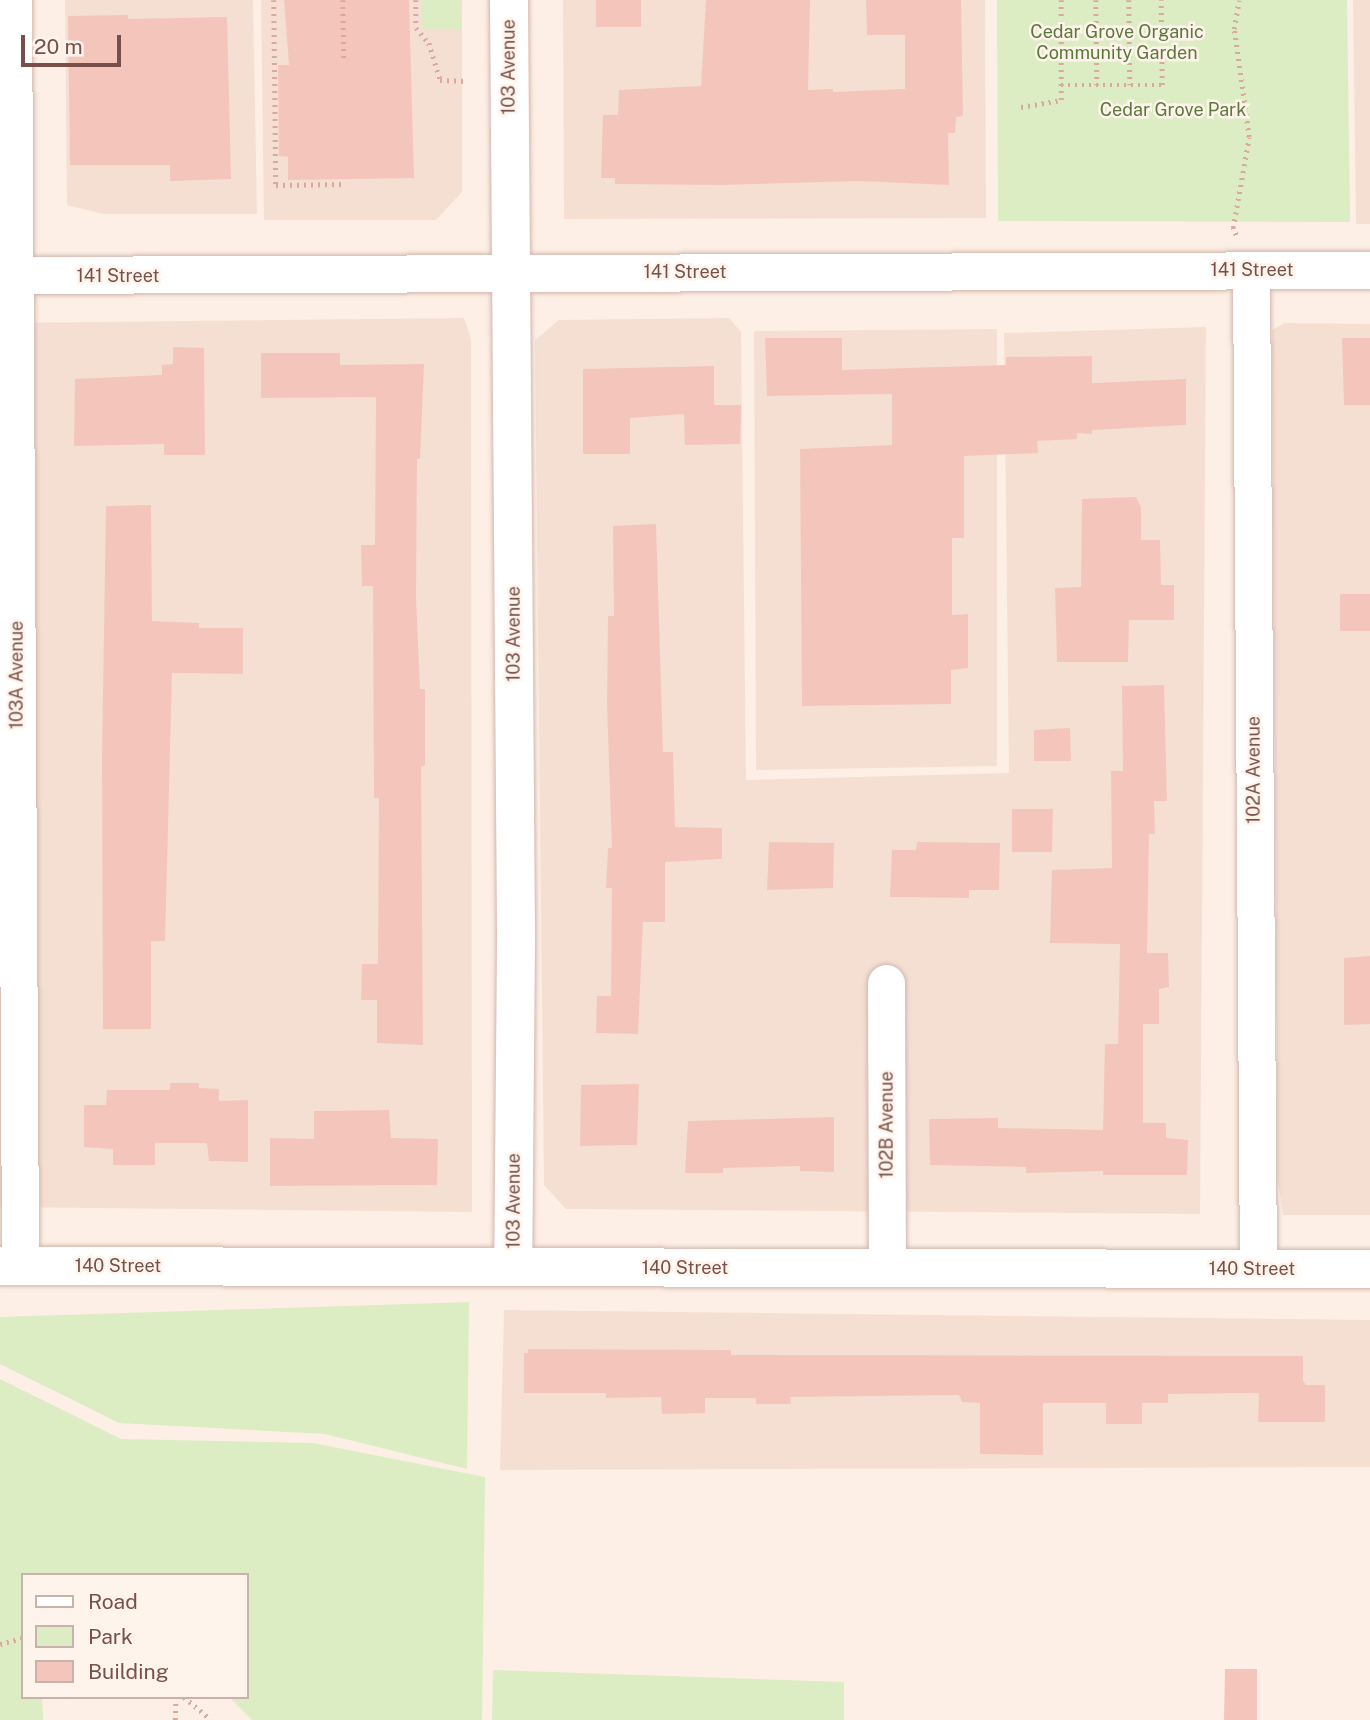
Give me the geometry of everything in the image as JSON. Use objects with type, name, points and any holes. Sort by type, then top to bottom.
[{"type":"main road","name":"103 Avenue","points":[[509,0],[516,929],[513,1268]]},
{"type":"main road","name":"140 Street","points":[[10,1266],[1370,1269]]},
{"type":"street","name":"103A Avenue","points":[[10,1266],[8,275],[13,0]]},
{"type":"street","name":"102A Avenue","points":[[1251,270],[1258,1269]]},
{"type":"street","name":"141 Street","points":[[8,275],[1370,270]]},
{"type":"street","name":"102B Avenue","points":[[886,983],[887,1268]]},
{"type":"path","points":[[274,0],[275,185],[346,184]]},
{"type":"path","points":[[344,0],[344,60]]},
{"type":"path","points":[[416,0],[416,28],[429,43],[440,80],[468,81]]},
{"type":"path","points":[[1021,107],[1061,100],[1061,0]]},
{"type":"path","points":[[1096,0],[1097,85]]},
{"type":"path","points":[[1129,0],[1130,85]]},
{"type":"path","points":[[1061,85],[1162,85],[1161,0]]},
{"type":"path","points":[[1237,236],[1233,228],[1249,137],[1234,29],[1239,0]]},
{"type":"path","points":[[0,1644],[21,1639]]},
{"type":"path","points":[[175,1720],[176,1699]]},
{"type":"path","points":[[186,1699],[211,1720]]},
{"type":"shaded area","points":[[65,0],[253,0],[257,214],[103,214],[67,205]]},
{"type":"shaded area","points":[[261,0],[462,0],[462,192],[436,220],[264,220]]},
{"type":"shaded area","points":[[563,0],[985,0],[986,218],[564,219]]},
{"type":"shaded area","points":[[1353,0],[1370,0],[1370,224],[1356,224]]},
{"type":"shaded area","points":[[464,318],[471,339],[472,1212],[0,1207],[0,323]]},
{"type":"shaded area","points":[[729,318],[741,332],[746,780],[1009,773],[1004,333],[1206,327],[1200,1214],[566,1209],[544,1185],[535,340],[559,320]]},
{"type":"shaded area","points":[[1285,323],[1370,324],[1370,1215],[1283,1215],[1278,1181],[1272,330]]},
{"type":"shaded area","points":[[997,329],[997,766],[756,770],[754,331]]},
{"type":"shaded area","points":[[504,1310],[1370,1320],[1370,1467],[500,1470]]},
{"type":"green space","points":[[421,0],[460,0],[461,30],[425,30],[421,26]]},
{"type":"green space","name":"Cedar Grove Park","points":[[997,0],[1347,0],[1350,222],[998,221]]},
{"type":"green space","points":[[469,1302],[467,1469],[325,1434],[119,1423],[0,1364],[0,1317]]},
{"type":"green space","points":[[0,1379],[121,1439],[313,1443],[485,1477],[482,1720],[252,1720],[231,1699],[248,1699],[248,1573],[21,1573],[21,1699],[42,1699],[43,1720],[0,1720]]},
{"type":"green space","points":[[493,1670],[844,1682],[844,1720],[492,1720]]},
{"type":"building","points":[[284,0],[409,0],[414,178],[288,180],[288,157],[279,156],[278,65],[289,65]]},
{"type":"building","points":[[596,0],[641,0],[641,27],[596,27]]},
{"type":"building","points":[[706,0],[810,0],[808,90],[833,89],[833,92],[905,89],[905,35],[867,35],[866,0],[961,0],[963,116],[956,117],[955,133],[948,133],[949,185],[859,181],[721,185],[615,184],[615,178],[601,178],[603,115],[618,115],[619,90],[701,86]]},
{"type":"building","points":[[128,15],[128,19],[227,17],[231,179],[170,181],[170,165],[70,165],[68,16]]},
{"type":"building","points":[[765,338],[842,338],[842,370],[1006,365],[1006,357],[1092,356],[1092,383],[1186,379],[1186,425],[1092,430],[1092,434],[1077,433],[1077,439],[1037,441],[1038,453],[964,456],[964,538],[952,538],[952,615],[968,614],[968,668],[951,670],[951,704],[802,706],[800,449],[892,445],[892,394],[767,396]]},
{"type":"building","points":[[1342,338],[1370,338],[1370,405],[1344,405]]},
{"type":"building","points":[[173,347],[204,348],[205,455],[164,455],[164,444],[74,446],[75,379],[162,375],[162,365],[173,364]]},
{"type":"building","points":[[261,353],[340,353],[340,365],[424,364],[420,459],[417,459],[416,598],[420,689],[425,689],[425,766],[421,766],[423,1045],[377,1043],[377,1000],[361,1000],[362,964],[378,964],[379,798],[374,798],[373,586],[362,586],[361,545],[375,545],[376,397],[261,398]]},
{"type":"building","points":[[714,366],[714,405],[741,405],[740,444],[685,445],[684,414],[630,418],[630,454],[583,454],[583,369]]},
{"type":"building","points":[[1136,497],[1141,507],[1141,540],[1160,540],[1161,585],[1174,585],[1174,620],[1129,620],[1128,662],[1057,662],[1055,588],[1081,587],[1082,499]]},
{"type":"building","points":[[151,505],[152,621],[199,623],[199,628],[243,628],[243,674],[172,673],[165,941],[151,941],[151,1029],[103,1029],[102,756],[106,506]]},
{"type":"building","points":[[656,524],[663,752],[673,752],[675,827],[722,828],[722,859],[665,862],[665,922],[643,922],[638,1034],[596,1033],[597,996],[611,996],[612,888],[606,888],[608,848],[612,848],[607,705],[608,616],[614,616],[613,526]]},
{"type":"building","points":[[1340,594],[1370,594],[1370,631],[1340,631]]},
{"type":"building","points":[[1164,685],[1167,801],[1154,801],[1155,834],[1149,834],[1147,953],[1168,953],[1169,987],[1159,989],[1159,1024],[1143,1024],[1143,1123],[1166,1123],[1166,1138],[1188,1140],[1187,1175],[1103,1175],[1103,1171],[1026,1173],[1026,1167],[930,1165],[929,1119],[998,1118],[998,1128],[1103,1130],[1105,1044],[1118,1044],[1120,944],[1050,943],[1052,870],[1112,868],[1111,771],[1123,771],[1122,686]]},
{"type":"building","points":[[1070,728],[1071,761],[1034,761],[1034,730]]},
{"type":"building","points":[[1012,809],[1053,809],[1052,852],[1012,852]]},
{"type":"building","points":[[769,842],[834,843],[833,888],[767,890]]},
{"type":"building","points":[[917,842],[1000,843],[999,890],[969,890],[969,898],[890,897],[892,850],[916,850]]},
{"type":"building","points":[[1370,956],[1370,1024],[1344,1025],[1344,958]]},
{"type":"building","points":[[170,1083],[199,1083],[199,1088],[219,1089],[219,1101],[248,1100],[248,1162],[209,1161],[207,1143],[155,1143],[155,1165],[113,1165],[113,1149],[84,1147],[84,1105],[106,1105],[107,1090],[170,1090]]},
{"type":"building","points":[[639,1084],[637,1145],[580,1146],[581,1085]]},
{"type":"building","points":[[389,1110],[391,1138],[438,1139],[437,1185],[270,1186],[270,1138],[314,1139],[314,1111]]},
{"type":"building","points":[[834,1117],[834,1172],[800,1171],[800,1166],[723,1168],[723,1173],[685,1173],[688,1121]]},
{"type":"building","points":[[528,1349],[731,1350],[731,1355],[1303,1356],[1303,1381],[1306,1385],[1325,1385],[1325,1422],[1258,1422],[1259,1393],[1168,1394],[1168,1403],[1142,1403],[1142,1424],[1106,1424],[1106,1403],[1043,1403],[1043,1455],[980,1454],[980,1403],[962,1402],[959,1395],[790,1397],[791,1404],[756,1404],[756,1398],[705,1398],[705,1413],[662,1414],[661,1397],[606,1398],[606,1393],[524,1393],[524,1353],[528,1353]]},
{"type":"building","points":[[1225,1669],[1257,1669],[1257,1720],[1224,1720]]},
{"type":"park label","name":"Cedar Grove Organic Community Garden","points":[[1117,43]]}]
